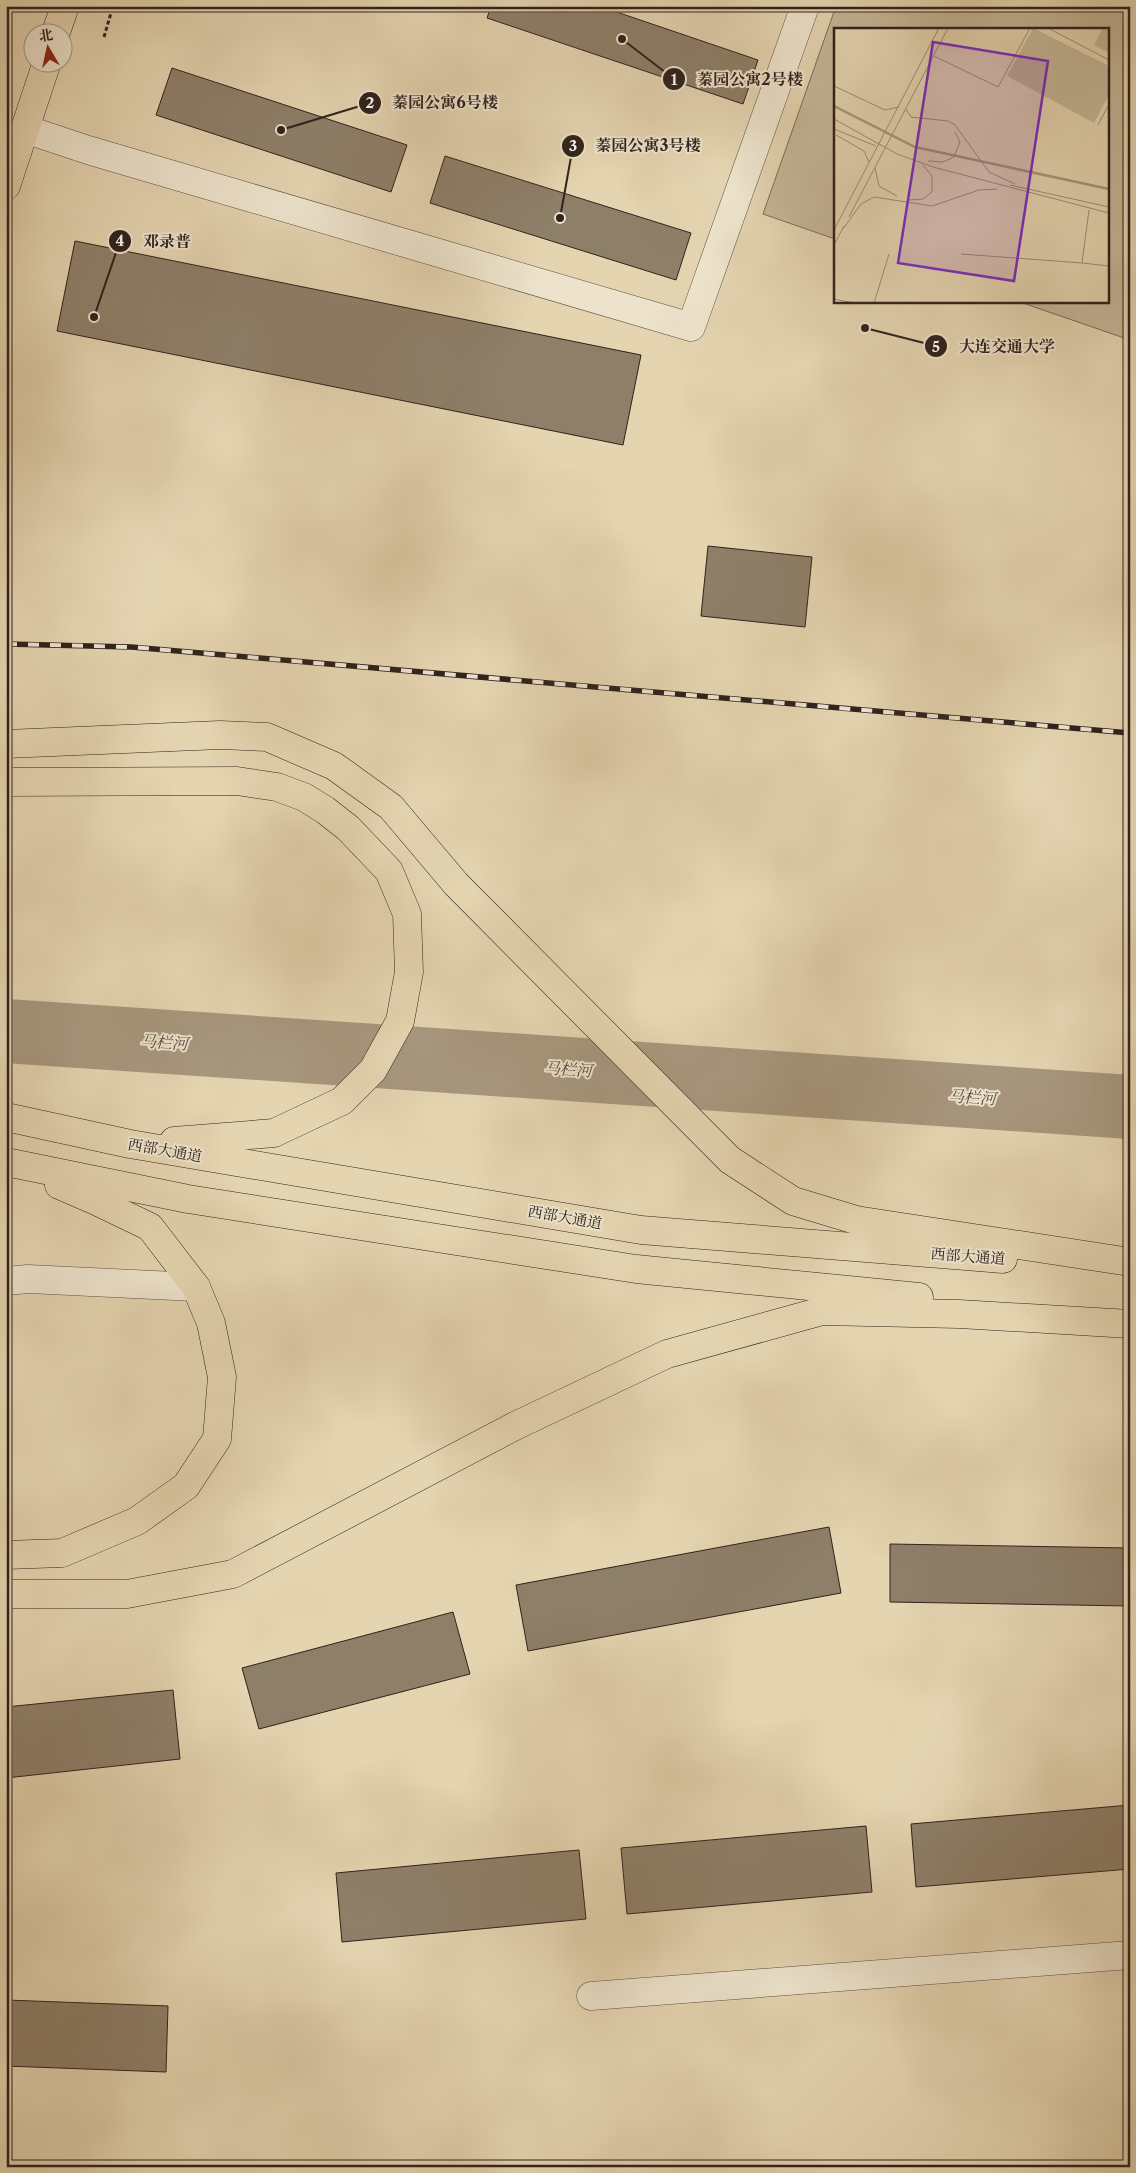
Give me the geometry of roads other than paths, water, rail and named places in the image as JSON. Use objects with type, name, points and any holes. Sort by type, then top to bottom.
[{"type":"main road","points":[[59,22],[65,6]]},
{"type":"main road","points":[[6,186],[44,72]]},
{"type":"main road","points":[[6,744],[220,735],[266,736],[334,766],[390,807],[456,884],[730,1160],[793,1201],[856,1220],[1130,1262]]},
{"type":"main road","points":[[6,782],[238,782],[277,787],[304,797],[348,828],[389,871],[406,914],[409,972],[400,1021],[374,1070],[342,1101],[274,1133],[130,1144]]},
{"type":"main road","name":"西部大通道","points":[[6,1117],[130,1144],[641,1230],[1130,1268]]},
{"type":"main road","points":[[6,1163],[96,1201],[150,1227],[196,1286],[211,1323],[222,1377],[217,1439],[186,1486],[137,1520],[62,1554],[6,1555]]},
{"type":"main road","points":[[6,1163],[188,1199],[636,1269],[1130,1318]]},
{"type":"main road","points":[[6,1594],[127,1594],[233,1574],[517,1425],[667,1354],[822,1312],[959,1314],[1130,1324]]},
{"type":"street","points":[[25,129],[97,153],[691,327],[805,6]]},
{"type":"street","points":[[6,1282],[28,1279],[196,1286]]},
{"type":"street","points":[[591,1996],[1130,1955]]},
{"type":"waterway","name":"马栏河","points":[[6,1031],[1130,1107]]},
{"type":"railway","points":[[6,644],[131,647],[1130,733]]},
{"type":"place","name":"蓁园公寓2号楼","points":[[622,39]]},
{"type":"place","name":"蓁园公寓6号楼","points":[[281,130]]},
{"type":"place","name":"蓁园公寓3号楼","points":[[560,218]]},
{"type":"place","name":"邓录普","points":[[94,317]]},
{"type":"place","name":"大连交通大学","points":[[865,328]]}]
